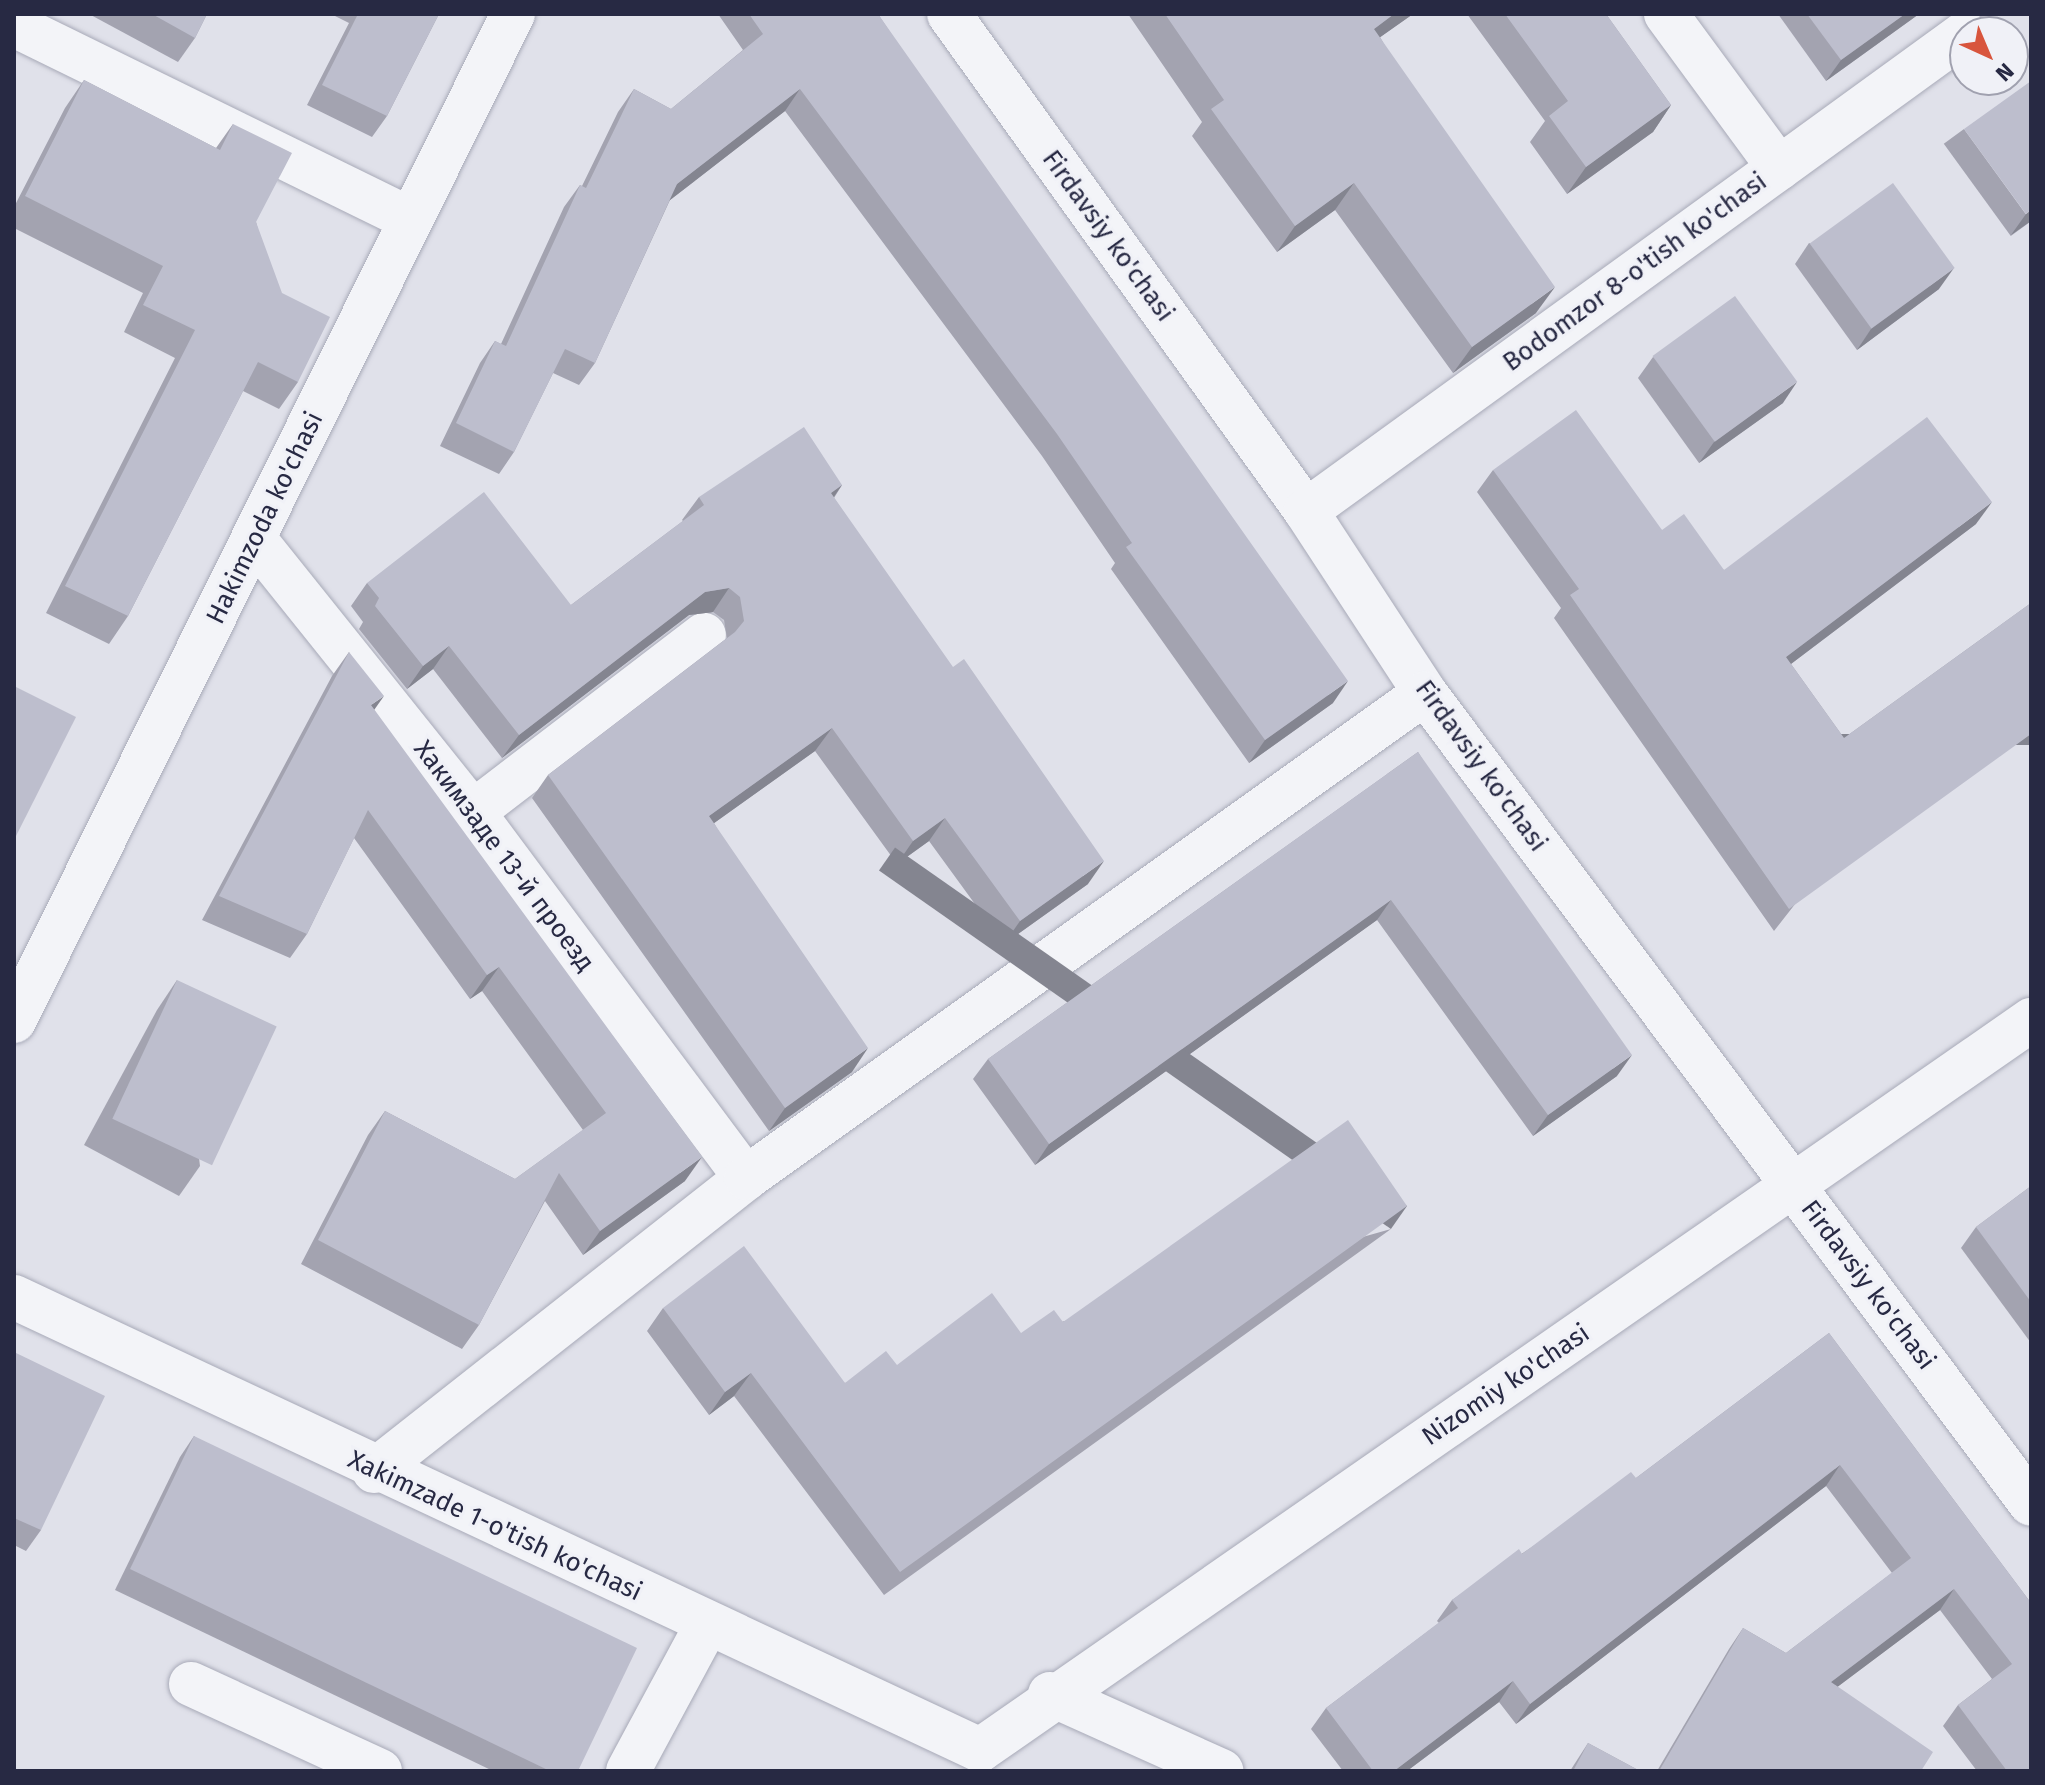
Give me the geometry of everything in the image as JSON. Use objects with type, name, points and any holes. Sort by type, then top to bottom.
[{"type":"street","name":"Hakimzoda ko'chasi","points":[[14,1021],[513,14]]},
{"type":"street","name":"Firdavsiy ko'chasi","points":[[949,14],[1306,511],[1425,693],[2031,1504]]},
{"type":"street","points":[[1666,14],[1779,168]]},
{"type":"street","points":[[14,25],[410,219]]},
{"type":"street","name":"Bodomzor 8-o'tish ko'chasi","points":[[1306,511],[1949,45]]},
{"type":"street","name":"Хакимзаде 13-й проезд","points":[[255,540],[473,812],[746,1178]]},
{"type":"street","points":[[473,812],[704,635]]},
{"type":"street","points":[[374,1471],[746,1178],[1425,693]]},
{"type":"street","name":"Nizomiy ko'chasi","points":[[983,1760],[1050,1694],[1796,1188],[2031,1020]]},
{"type":"street","name":"Xakimzade 1-o'tish ko'chasi","points":[[14,1297],[374,1471],[707,1624],[983,1760]]},
{"type":"street","points":[[628,1771],[707,1624]]},
{"type":"street","points":[[191,1684],[380,1771]]},
{"type":"street","points":[[1050,1694],[1221,1771]]},
{"type":"building","points":[[152,14],[207,14],[195,38]]},
{"type":"building","points":[[358,14],[439,14],[387,116],[322,85]]},
{"type":"building","points":[[749,14],[878,14],[1348,681],[1265,740],[1126,547],[1132,543],[1057,434],[800,89],[677,184],[595,363],[565,349],[514,452],[456,423],[495,341],[506,346],[580,185],[586,188],[634,89],[671,109],[763,34]]},
{"type":"building","points":[[1165,14],[1394,14],[1374,29],[1555,287],[1472,347],[1354,183],[1295,226],[1211,109],[1224,100]]},
{"type":"building","points":[[1505,14],[1606,14],[1671,105],[1586,167],[1549,116],[1568,101]]},
{"type":"building","points":[[1807,14],[1905,14],[1841,60]]},
{"type":"building","points":[[84,80],[220,150],[233,124],[292,153],[256,222],[282,293],[330,317],[298,382],[258,362],[128,616],[65,586],[195,330],[143,305],[163,266],[25,196]]},
{"type":"building","points":[[2031,81],[2031,210],[2026,214],[1964,129],[2010,96],[2029,96]]},
{"type":"building","points":[[1893,183],[1955,268],[1871,328],[1810,244]]},
{"type":"building","points":[[1735,296],[1797,382],[1715,442],[1652,356]]},
{"type":"building","points":[[1576,410],[1662,530],[1684,514],[1724,570],[1927,417],[1992,502],[1786,657],[1844,738],[2031,603],[2031,734],[1789,909],[1570,595],[1579,589],[1493,470]]},
{"type":"building","points":[[804,427],[842,485],[831,493],[953,667],[964,659],[1104,861],[1020,921],[945,818],[913,841],[832,728],[709,816],[868,1048],[785,1108],[548,775],[735,632],[744,621],[740,597],[729,588],[705,592],[519,735],[449,646],[423,666],[375,606],[379,598],[367,583],[484,492],[571,605],[704,505],[699,497]]},
{"type":"building","points":[[349,652],[384,696],[371,705],[702,1157],[600,1231],[559,1173],[479,1325],[318,1240],[385,1111],[515,1179],[606,1113],[499,967],[487,975],[368,810],[307,934],[219,896]]},
{"type":"building","points":[[14,686],[76,717],[14,840]]},
{"type":"building","points":[[1418,752],[1632,1055],[1548,1115],[1391,900],[1049,1144],[988,1059]]},
{"type":"building","points":[[177,980],[277,1026],[212,1165],[112,1119]]},
{"type":"building","points":[[1348,1120],[1407,1206],[900,1572],[751,1373],[725,1392],[663,1308],[744,1246],[845,1383],[886,1351],[897,1365],[992,1293],[1021,1333],[1054,1310],[1063,1322]]},
{"type":"building","points":[[2031,1186],[2031,1302],[1976,1227]]},
{"type":"building","points":[[1829,1333],[2031,1603],[2031,1771],[2007,1771],[1958,1705],[2012,1664],[1954,1589],[1831,1682],[1933,1752],[1921,1771],[1659,1771],[1743,1628],[1786,1653],[1911,1558],[1840,1465],[1530,1704],[1513,1681],[1394,1771],[1373,1771],[1326,1708],[1458,1608],[1452,1600],[1519,1549],[1522,1554],[1631,1472],[1636,1478]]},
{"type":"building","points":[[14,1352],[105,1396],[41,1530],[14,1518]]},
{"type":"building","points":[[194,1436],[637,1648],[578,1771],[550,1771],[130,1569]]},
{"type":"building","points":[[1588,1743],[1640,1771],[1573,1771]]}]
